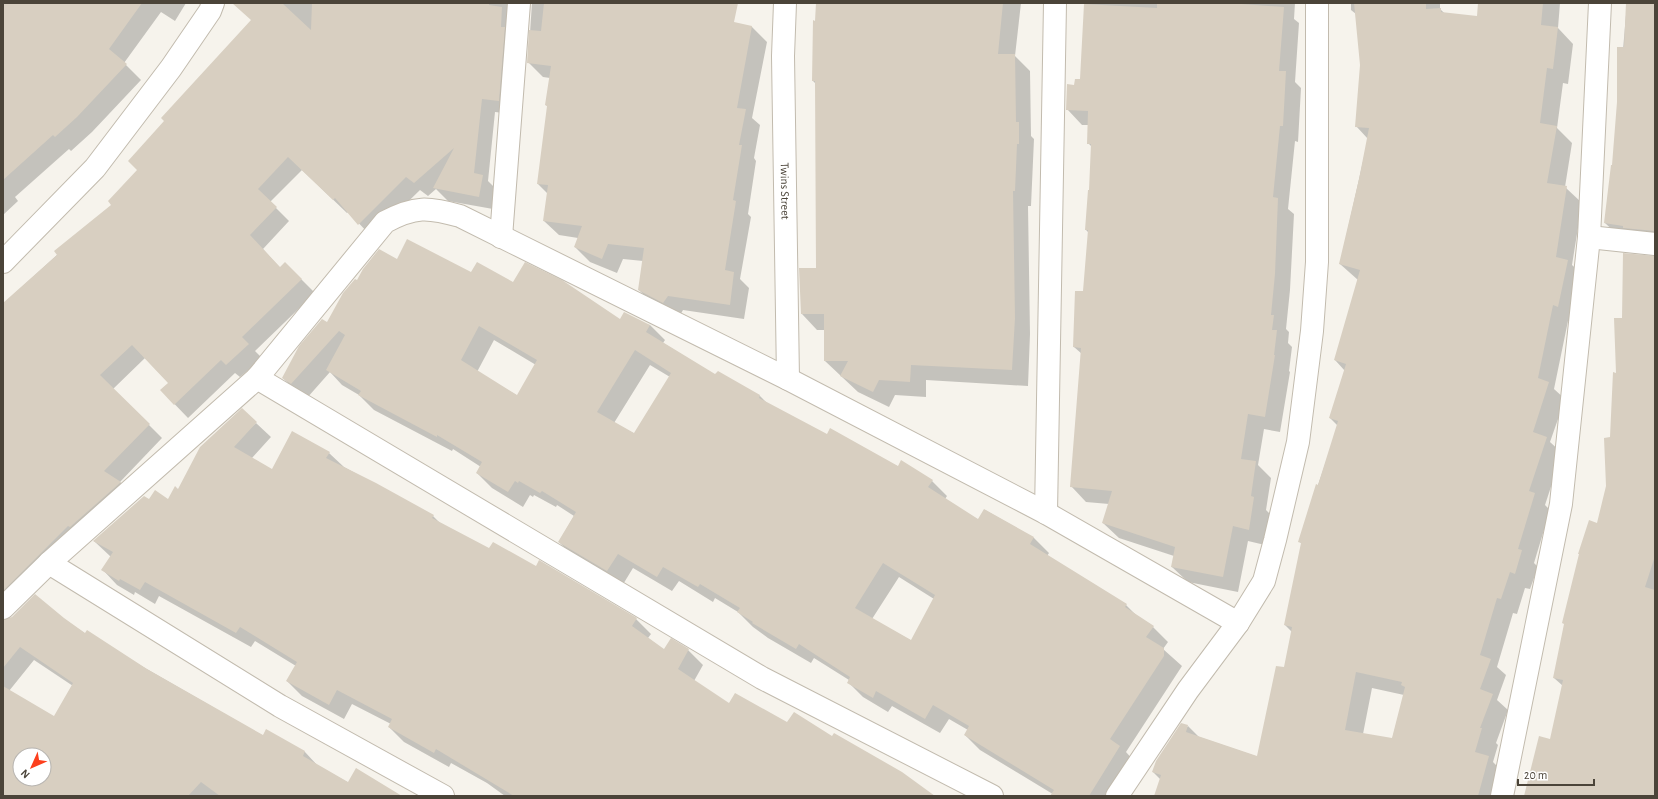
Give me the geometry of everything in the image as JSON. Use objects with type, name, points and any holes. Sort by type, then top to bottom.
[{"type":"street","points":[[3,262],[96,168],[171,68],[210,11],[212,3]]},
{"type":"street","points":[[500,237],[519,3]]},
{"type":"street","name":"Twins Street","points":[[785,3],[783,56],[788,379]]},
{"type":"street","points":[[1046,513],[1055,3]]},
{"type":"street","points":[[1117,796],[1188,690],[1238,623],[1264,581],[1299,435],[1312,331],[1317,262],[1317,3]]},
{"type":"street","points":[[1502,796],[1561,504],[1589,237],[1600,3]]},
{"type":"street","points":[[3,608],[49,563],[257,378],[385,222],[398,215],[419,209],[438,210],[460,216],[788,379],[1046,513],[1238,623]]},
{"type":"street","points":[[1589,237],[1655,244]]},
{"type":"street","points":[[257,378],[762,678],[992,796]]},
{"type":"street","points":[[49,563],[280,706],[443,796]]},
{"type":"building","points":[[3,3],[142,3],[109,49],[127,64],[77,117],[55,137],[53,135],[3,180]]},
{"type":"building","points":[[232,3],[282,3],[311,30],[312,3],[489,3],[489,5],[502,7],[501,27],[505,27],[499,101],[482,99],[474,173],[483,175],[479,197],[433,188],[454,148],[414,183],[406,177],[358,225],[335,198],[333,200],[288,157],[258,189],[277,207],[250,235],[280,267],[285,262],[302,279],[242,337],[249,344],[226,365],[221,360],[174,405],[160,390],[168,383],[132,345],[100,375],[150,424],[104,471],[121,482],[70,527],[68,526],[3,591],[3,303],[57,255],[54,251],[111,205],[108,201],[137,170],[128,161],[164,121],[161,118],[251,20]]},
{"type":"building","points":[[544,3],[738,3],[734,22],[752,26],[737,108],[746,109],[739,145],[742,145],[733,200],[736,201],[725,270],[734,272],[730,305],[668,296],[663,303],[638,290],[644,248],[608,244],[602,259],[574,247],[582,226],[543,221],[548,185],[537,184],[547,106],[545,105],[551,66],[527,63],[529,30],[541,31]]},
{"type":"building","points":[[816,3],[1003,3],[998,54],[1015,54],[1016,122],[1019,122],[1019,144],[1017,144],[1015,191],[1013,191],[1015,318],[1012,370],[911,365],[910,382],[879,380],[873,392],[840,376],[848,361],[824,361],[824,314],[801,314],[799,268],[816,268],[815,81],[812,81],[813,20],[815,21]]},
{"type":"building","points":[[1157,3],[1228,3],[1284,7],[1279,71],[1286,71],[1283,126],[1280,126],[1273,197],[1278,198],[1275,274],[1271,315],[1274,315],[1272,330],[1277,330],[1275,355],[1265,417],[1248,414],[1241,459],[1256,461],[1251,496],[1254,497],[1249,530],[1233,526],[1223,577],[1171,567],[1175,547],[1102,523],[1112,491],[1070,487],[1081,348],[1073,347],[1075,291],[1083,291],[1088,230],[1085,230],[1089,190],[1091,144],[1087,144],[1088,111],[1066,110],[1067,84],[1074,85],[1075,79],[1080,79],[1084,4],[1157,8]]},
{"type":"building","points":[[1354,3],[1426,3],[1426,9],[1441,8],[1441,12],[1477,16],[1478,3],[1543,3],[1541,25],[1558,27],[1553,69],[1547,68],[1540,123],[1557,126],[1547,183],[1567,186],[1556,257],[1568,260],[1558,307],[1553,305],[1538,378],[1549,382],[1533,432],[1547,437],[1529,491],[1535,493],[1518,549],[1522,550],[1515,574],[1510,572],[1501,599],[1497,598],[1480,655],[1491,659],[1480,689],[1493,694],[1480,728],[1482,728],[1475,752],[1489,756],[1478,796],[1154,796],[1161,775],[1152,772],[1156,761],[1181,723],[1188,725],[1186,732],[1257,756],[1276,666],[1284,667],[1292,627],[1284,625],[1301,543],[1298,542],[1338,421],[1329,418],[1346,364],[1334,360],[1360,270],[1339,264],[1359,179],[1369,128],[1355,127],[1360,65]],"holes":[[[1356,672],[1402,682],[1401,685],[1405,687],[1392,738],[1345,730]]]},
{"type":"building","points":[[1626,3],[1655,3],[1655,231],[1623,228],[1623,226],[1604,223],[1612,165],[1617,102],[1617,47],[1624,47]]},
{"type":"building","points":[[407,239],[471,272],[477,262],[513,282],[525,262],[562,280],[620,319],[624,312],[650,325],[646,332],[715,374],[718,371],[760,395],[759,398],[827,434],[830,428],[898,466],[901,460],[933,480],[928,487],[978,519],[984,509],[1034,537],[1030,544],[1127,604],[1125,607],[1154,626],[1146,637],[1164,648],[1164,656],[1110,739],[1120,746],[1089,796],[1050,796],[1054,790],[964,735],[969,726],[933,705],[925,719],[876,691],[873,698],[847,683],[850,677],[799,644],[796,649],[752,623],[753,622],[737,612],[740,608],[700,584],[698,587],[663,567],[657,577],[618,554],[607,571],[558,542],[576,512],[542,491],[540,493],[519,481],[518,483],[515,481],[508,492],[476,473],[482,462],[437,435],[437,437],[358,395],[361,391],[326,370],[345,335],[339,331],[291,384],[282,378],[299,346],[322,319],[327,322],[343,293],[355,279],[357,280],[363,269],[379,249],[397,259]],"holes":[[[479,326],[537,360],[517,395],[461,360]],[[635,350],[671,373],[634,433],[597,412]],[[883,563],[935,595],[911,640],[855,608]]]},
{"type":"building","points":[[1623,253],[1655,256],[1655,556],[1645,587],[1655,590],[1655,796],[1524,796],[1539,736],[1550,739],[1563,680],[1553,678],[1564,624],[1562,623],[1578,554],[1589,520],[1597,523],[1606,486],[1604,438],[1610,437],[1613,372],[1616,373],[1614,318],[1622,318]]},
{"type":"building","points":[[242,408],[257,422],[234,447],[272,469],[292,431],[330,452],[326,458],[376,483],[434,515],[432,518],[489,548],[493,542],[536,566],[539,560],[637,618],[632,626],[664,649],[671,638],[689,649],[678,669],[729,703],[735,693],[787,722],[794,712],[832,736],[834,733],[902,772],[935,796],[514,796],[436,749],[434,753],[388,727],[392,719],[337,690],[329,705],[286,681],[297,662],[240,627],[236,633],[145,582],[140,590],[120,579],[119,581],[101,570],[113,552],[93,541],[144,496],[149,499],[155,490],[168,499],[175,486],[178,489],[200,447]]},
{"type":"building","points":[[35,594],[85,633],[87,630],[147,669],[263,735],[266,729],[305,751],[303,756],[348,782],[356,768],[402,796],[220,796],[201,782],[188,796],[3,796],[3,686],[54,716],[73,683],[20,647],[3,668],[3,620],[12,617]]}]
